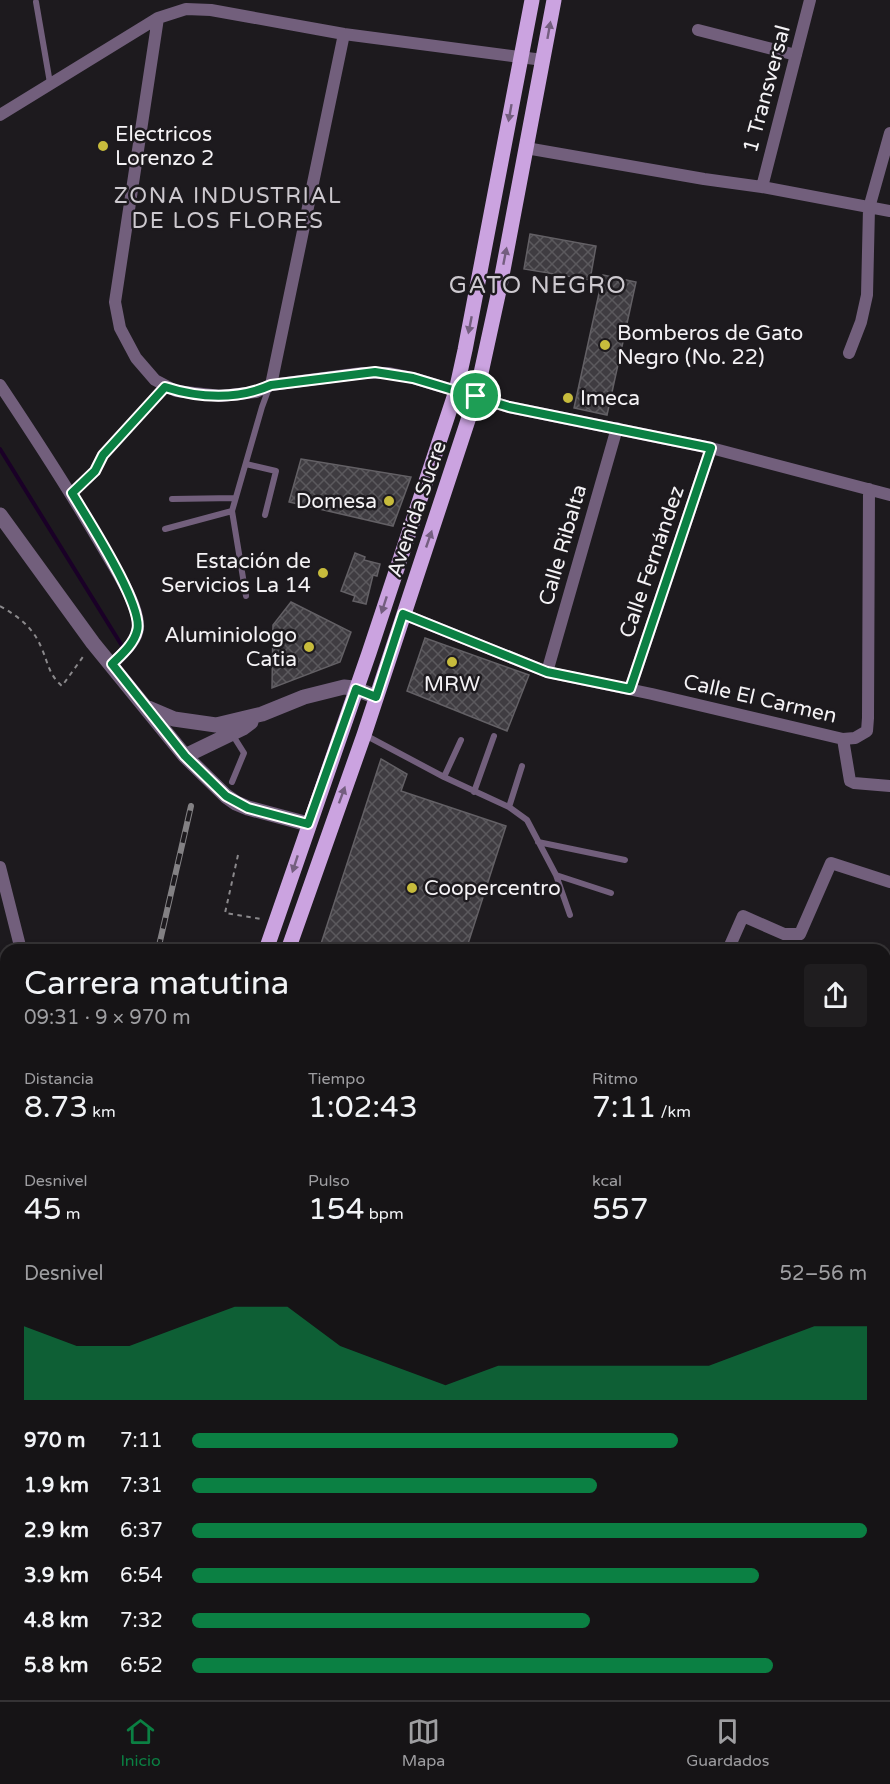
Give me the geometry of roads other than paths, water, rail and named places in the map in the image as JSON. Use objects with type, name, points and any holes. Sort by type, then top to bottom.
[{"type":"main road","name":"Avenida Sucre","points":[[268,944],[456,391],[532,0]]},
{"type":"main road","name":"Avenida Sucre","points":[[290,944],[364,735],[476,396],[554,0]]},
{"type":"street","name":"1 Transversal","points":[[762,187],[810,0]]},
{"type":"street","points":[[0,115],[158,18],[186,9],[211,10],[344,34],[521,55],[543,60]]},
{"type":"street","points":[[158,18],[115,302],[116,313],[126,342],[146,372],[165,387],[192,394],[221,396],[256,392],[271,385],[375,372],[413,378],[509,407],[711,448],[890,495]]},
{"type":"street","points":[[698,30],[796,55]]},
{"type":"street","points":[[271,385],[344,34]]},
{"type":"street","points":[[849,353],[861,322],[867,295],[869,208],[890,133]]},
{"type":"street","points":[[526,148],[762,187],[890,211]]},
{"type":"street","points":[[0,385],[72,493],[119,574],[129,596],[138,621],[137,633],[124,652],[112,664]]},
{"type":"street","name":"Calle Ribalta","points":[[547,672],[617,428]]},
{"type":"street","name":"Calle Fernández","points":[[630,689],[711,448]]},
{"type":"street","name":"Calle El Carmen","points":[[403,614],[547,672],[843,739],[855,738],[867,731],[869,489]]},
{"type":"street","points":[[0,515],[93,644],[112,664],[180,750],[236,803],[308,824]]},
{"type":"street","points":[[146,707],[174,719],[216,725],[262,714],[304,697],[344,687],[376,697]]},
{"type":"street","points":[[180,750],[232,733],[262,714]]},
{"type":"street","points":[[180,750],[188,728],[201,724]]},
{"type":"street","points":[[843,739],[850,781],[890,786]]},
{"type":"street","points":[[731,944],[742,917],[745,916],[784,934],[800,934],[831,863],[890,882]]},
{"type":"street","points":[[0,867],[19,944]]},
{"type":"lane","points":[[36,2],[50,83]]},
{"type":"lane","points":[[246,596],[232,512],[261,407],[271,385]]},
{"type":"lane","points":[[246,464],[276,471],[265,515]]},
{"type":"lane","points":[[172,499],[235,498]]},
{"type":"lane","points":[[165,529],[232,512]]},
{"type":"lane","points":[[232,733],[244,753],[232,782]]},
{"type":"lane","points":[[364,735],[474,792],[509,807],[527,820],[556,875],[570,915]]},
{"type":"lane","points":[[474,792],[494,736]]},
{"type":"lane","points":[[444,777],[461,740]]},
{"type":"lane","points":[[509,807],[522,766]]},
{"type":"lane","points":[[538,842],[625,860]]},
{"type":"lane","points":[[556,875],[611,893]]},
{"type":"waterway","points":[[0,449],[124,649]]},
{"type":"railway","points":[[159,944],[191,806]]},
{"type":"place","name":"Electricos Lorenzo 2","points":[[103,146]]},
{"type":"place","name":"Bomberos de Gato Negro (No. 22)","points":[[605,345]]},
{"type":"place","name":"Imeca","points":[[568,398]]},
{"type":"place","name":"Domesa","points":[[389,501]]},
{"type":"place","name":"Estación de Servicios La 14","points":[[323,573]]},
{"type":"place","name":"Aluminiologo Catia","points":[[309,647]]},
{"type":"place","name":"MRW","points":[[452,662]]},
{"type":"place","name":"Coopercentro","points":[[412,888]]},
{"type":"district","name":"ZONA INDUSTRIAL DE LOS FLORES","points":[[228,208]]},
{"type":"district","name":"GATO NEGRO","points":[[538,285]]}]
